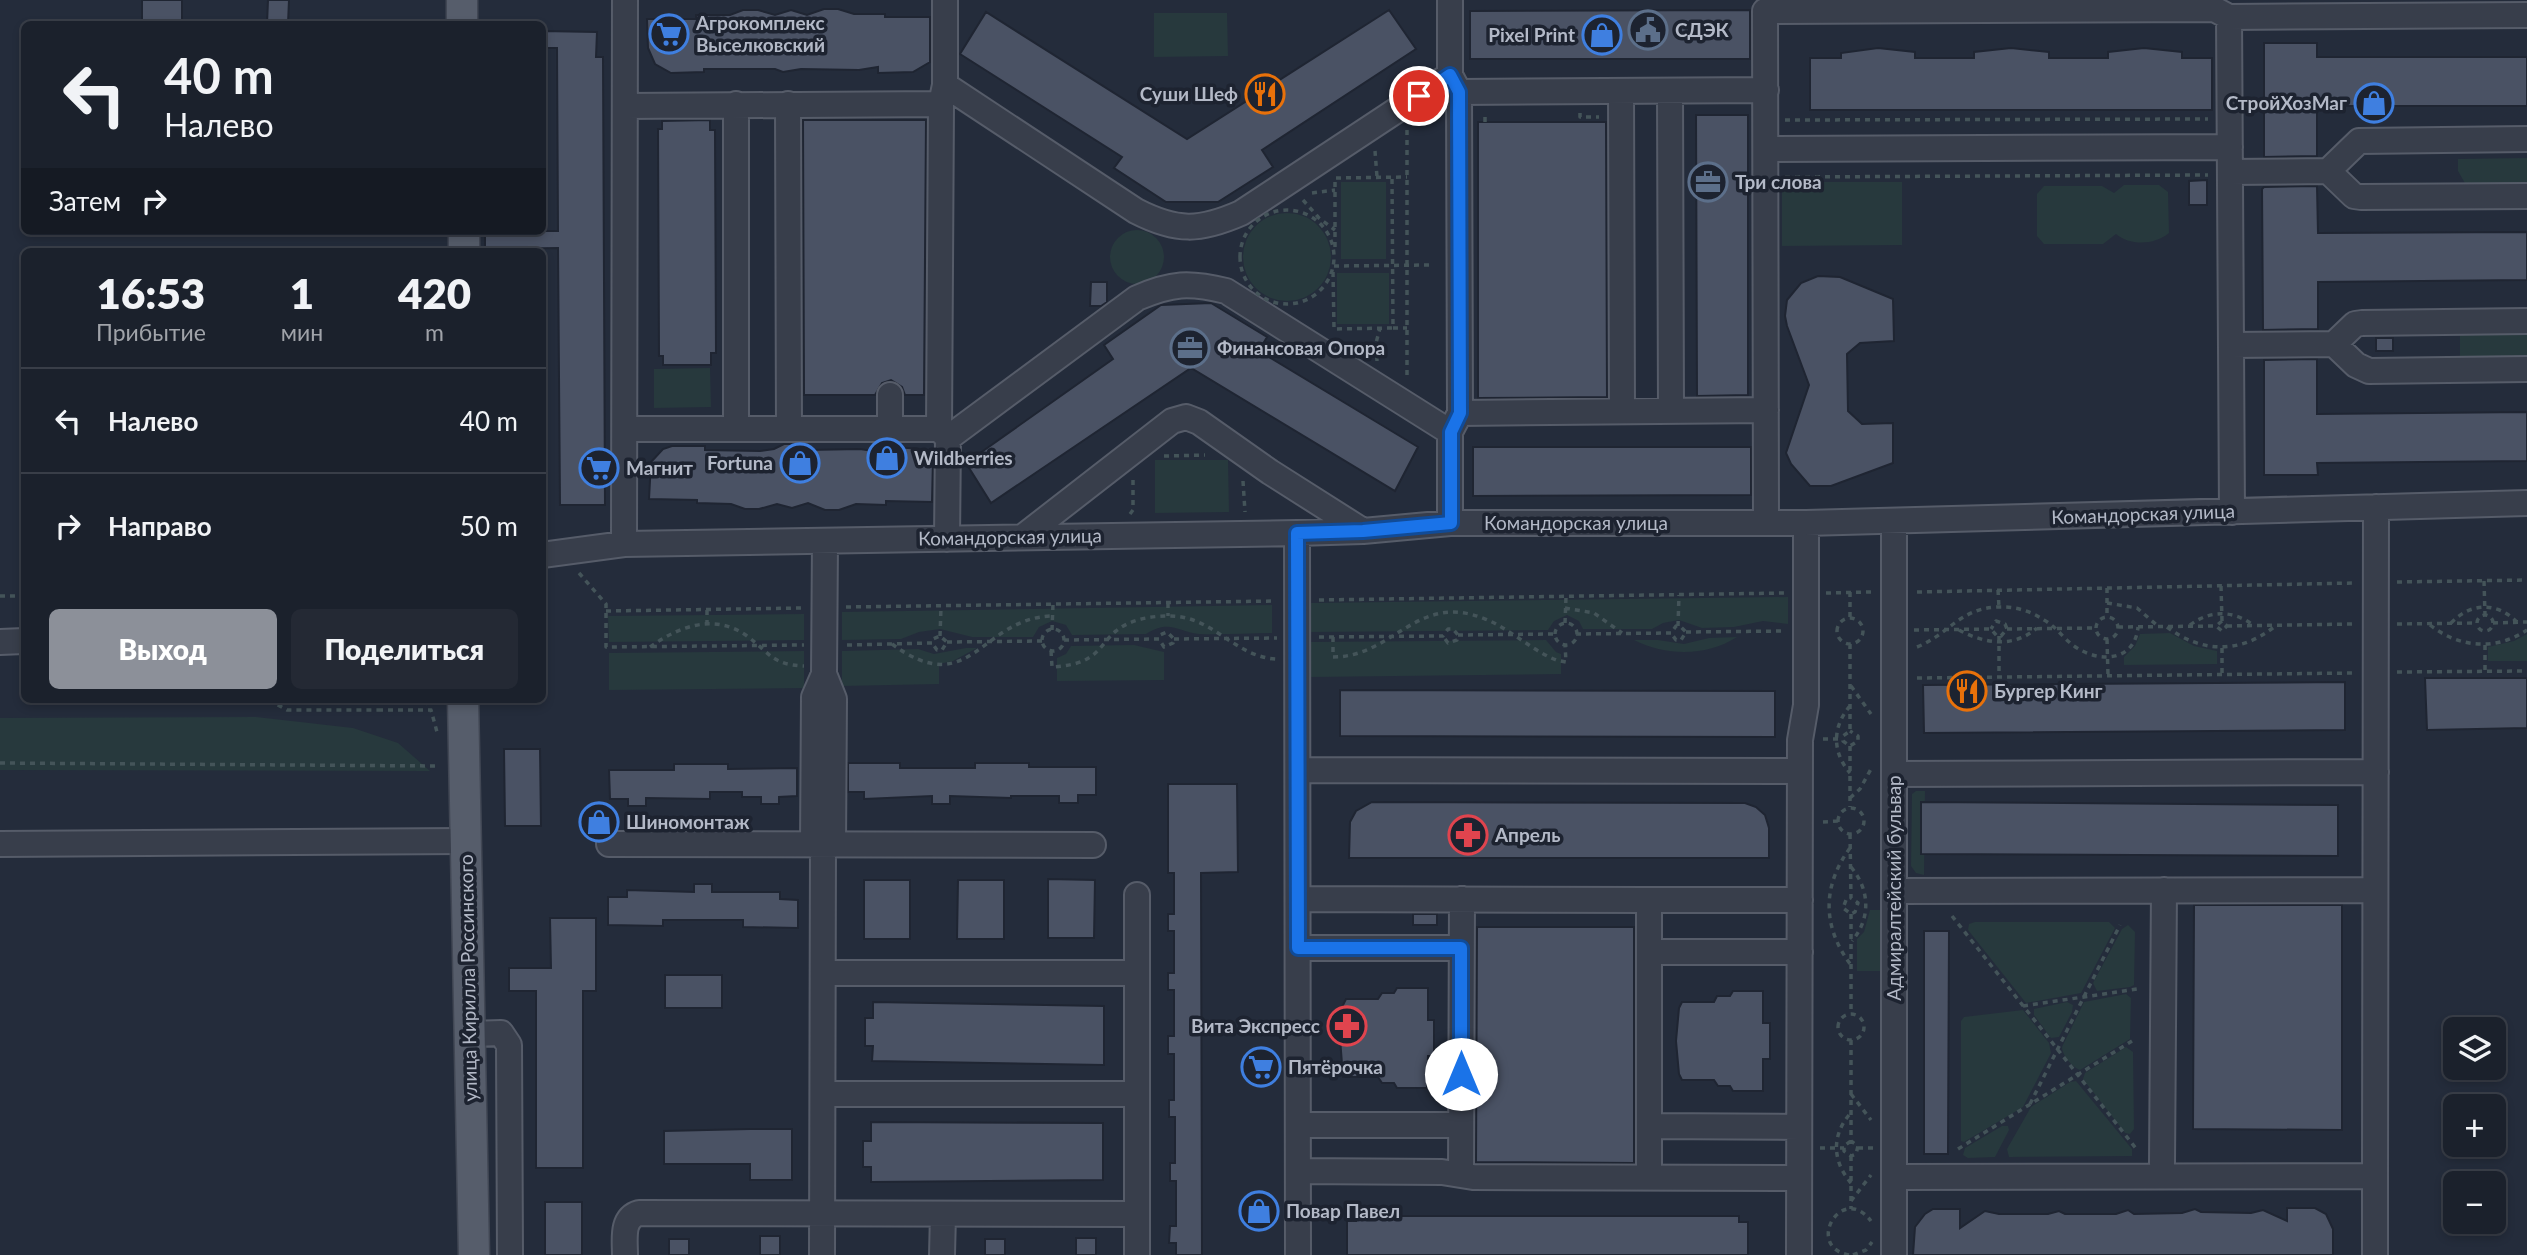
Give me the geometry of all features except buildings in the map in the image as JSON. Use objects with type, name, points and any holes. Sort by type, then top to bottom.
[{"type":"main road","points":[[462,0],[462,21]]},
{"type":"main road","name":"улица Кирилла Россинского","points":[[463,703],[474,1255]]},
{"type":"street","points":[[624,544],[625,0]]},
{"type":"street","points":[[945,0],[944,434],[947,539]]},
{"type":"street","points":[[1450,0],[1455,84],[1455,422],[1451,523]]},
{"type":"street","points":[[1766,523],[1765,6],[2214,9],[2229,17],[2527,15]]},
{"type":"street","points":[[2229,17],[2232,512]]},
{"type":"street","points":[[625,106],[788,104],[888,112],[943,95],[1136,211],[1161,224],[1189,228],[1218,223],[1241,213],[1407,104],[1455,84],[1621,91],[1766,90]]},
{"type":"street","points":[[1621,91],[1622,411]]},
{"type":"street","points":[[1670,91],[1671,411]]},
{"type":"street","points":[[736,104],[736,429]]},
{"type":"street","points":[[788,104],[789,429]]},
{"type":"street","points":[[2230,174],[2328,172],[2359,141],[2527,139]]},
{"type":"street","points":[[1766,149],[2230,147]]},
{"type":"street","points":[[2328,172],[2354,196],[2361,197],[2527,196]]},
{"type":"street","points":[[625,429],[890,429],[944,434],[1137,298],[1165,286],[1196,284],[1226,292],[1407,405],[1455,422],[1622,411],[1766,410]]},
{"type":"street","points":[[2231,345],[2334,344],[2355,324],[2362,323],[2527,321]]},
{"type":"street","points":[[2334,344],[2356,365],[2369,371],[2527,369]]},
{"type":"street","points":[[890,396],[890,429]]},
{"type":"street","points":[[1024,536],[1172,421],[1186,417],[1199,422],[1270,472],[1363,531]]},
{"type":"street","name":"Командорская улица","points":[[546,554],[624,544],[1297,533],[1363,531],[1451,523],[1806,523],[2527,503]]},
{"type":"street","points":[[2375,1255],[2376,507]]},
{"type":"street","name":"Адмиралтейский бульвар","points":[[1894,521],[1894,630],[1883,770],[1894,891],[1883,1174],[1894,1255]]},
{"type":"street","points":[[1799,1255],[1800,740],[1806,705],[1806,523]]},
{"type":"street","points":[[1297,533],[1298,1255]]},
{"type":"street","points":[[822,1255],[823,845],[834,699],[824,674],[825,542]]},
{"type":"street","points":[[0,642],[21,641]]},
{"type":"street","points":[[1298,770],[1800,771]]},
{"type":"street","points":[[1883,770],[2376,772]]},
{"type":"street","points":[[0,844],[465,841]]},
{"type":"street","points":[[609,844],[1093,845]]},
{"type":"street","points":[[2162,1163],[2164,890]]},
{"type":"street","points":[[1894,891],[2375,890]]},
{"type":"street","points":[[1137,895],[1137,1255]]},
{"type":"street","points":[[1298,899],[1800,900]]},
{"type":"street","points":[[1461,1175],[1462,899]]},
{"type":"street","points":[[1649,900],[1649,1177]]},
{"type":"street","points":[[1298,948],[1461,948]]},
{"type":"street","points":[[1649,952],[1800,952]]},
{"type":"street","points":[[823,973],[1137,974]]},
{"type":"street","points":[[470,1034],[501,1033],[509,1045],[510,1255]]},
{"type":"street","points":[[823,1094],[1137,1094]]},
{"type":"street","points":[[1298,1125],[1461,1125]]},
{"type":"street","points":[[1649,1126],[1800,1126]]},
{"type":"street","points":[[1298,1171],[1799,1178]]},
{"type":"street","points":[[1883,1174],[2375,1176]]},
{"type":"street","points":[[625,1255],[626,1222],[632,1215],[639,1213],[1137,1214]]},
{"type":"street","points":[[942,1255],[943,1213]]},
{"type":"path","points":[[1407,104],[1407,405]]},
{"type":"path","points":[[1485,122],[1485,116],[1493,116]]},
{"type":"path","points":[[1766,120],[2230,119]]},
{"type":"path","points":[[1766,177],[2230,174]]},
{"type":"path","points":[[1392,177],[1393,328]]},
{"type":"path","points":[[1407,177],[1335,178],[1334,329],[1407,328]]},
{"type":"path","points":[[1290,180],[1328,233],[1335,257]]},
{"type":"path","points":[[1334,268],[1321,291],[1300,303],[1275,304],[1254,292],[1242,270],[1240,258],[1246,234],[1263,216],[1287,210],[1300,211],[1335,230]]},
{"type":"path","points":[[1334,268],[1431,265]]},
{"type":"path","points":[[1161,456],[1215,455]]},
{"type":"path","points":[[1129,516],[1133,510],[1133,475],[1138,471]]},
{"type":"path","points":[[1241,477],[1244,480],[1246,514]]},
{"type":"path","points":[[573,567],[606,604],[606,647],[650,647],[757,646],[808,645],[807,666],[778,662],[757,646],[735,629],[707,624],[677,629],[650,647]]},
{"type":"path","points":[[1818,593],[2527,580]]},
{"type":"path","points":[[2484,581],[2485,615]]},
{"type":"path","points":[[2118,627],[2216,626],[2222,631],[2225,630],[2227,626],[2222,621],[2221,586]]},
{"type":"path","points":[[2107,588],[2107,616]]},
{"type":"path","points":[[1998,590],[1998,607]]},
{"type":"path","points":[[1850,592],[1850,618]]},
{"type":"path","points":[[606,611],[1792,593]]},
{"type":"path","points":[[1576,634],[1671,633],[1678,626],[1679,595]]},
{"type":"path","points":[[0,596],[21,596]]},
{"type":"path","points":[[1565,623],[1566,596]]},
{"type":"path","points":[[1168,603],[1168,616]]},
{"type":"path","points":[[2107,603],[2137,608],[2159,627]]},
{"type":"path","points":[[1052,630],[1053,604]]},
{"type":"path","points":[[940,636],[941,606]]},
{"type":"path","points":[[2451,624],[2466,611],[2484,606],[2503,610],[2517,622]]},
{"type":"path","points":[[1916,647],[1927,643],[1969,613],[1998,607],[2029,612],[2056,628],[2077,648],[2107,658],[2116,657],[2130,649],[2138,627]]},
{"type":"path","points":[[1565,608],[1594,613],[1622,633]]},
{"type":"path","points":[[707,610],[707,624]]},
{"type":"path","points":[[1333,637],[1333,657],[1356,656],[1380,645],[1413,621],[1451,612],[1487,619],[1510,635],[1556,660],[1566,662],[1565,645]]},
{"type":"path","points":[[2189,626],[2198,619],[2222,613],[2245,618],[2255,626]]},
{"type":"path","points":[[2485,615],[2491,618],[2493,623],[2488,631],[2478,628],[2478,618],[2485,615]]},
{"type":"path","points":[[892,644],[912,657],[942,666],[965,659],[1003,631],[1026,619],[1052,616]]},
{"type":"path","points":[[1051,651],[1052,667],[1066,666],[1092,656],[1127,624],[1168,616],[1192,618],[1218,631],[1248,653],[1276,659]]},
{"type":"path","points":[[2107,639],[2098,633],[2097,622],[2107,616],[2113,618],[2118,627]]},
{"type":"path","points":[[1850,618],[1860,622],[1863,630],[1860,639],[1850,644],[1840,639],[1837,628],[1840,622],[1850,618]]},
{"type":"path","points":[[1991,629],[1996,621],[2001,621],[2007,629]]},
{"type":"path","points":[[2216,626],[2222,621]]},
{"type":"path","points":[[2493,623],[2527,622]]},
{"type":"path","points":[[1565,623],[1575,628],[1576,634],[1573,641],[1565,645]]},
{"type":"path","points":[[1565,623],[1556,629],[1555,634],[1556,639],[1565,645]]},
{"type":"path","points":[[2428,624],[2460,642],[2485,645],[2512,638],[2527,630]]},
{"type":"path","points":[[2166,627],[2192,643],[2222,648],[2251,642],[2276,625]]},
{"type":"path","points":[[1678,626],[1686,632],[1791,631]]},
{"type":"path","points":[[2107,639],[2113,637],[2118,627]]},
{"type":"path","points":[[1957,629],[1976,638],[1999,642],[2020,639],[2037,628]]},
{"type":"path","points":[[2007,629],[2096,628]]},
{"type":"path","points":[[1458,635],[1457,640],[1448,643],[1443,636],[1448,629],[1458,635],[1555,634]]},
{"type":"path","points":[[1863,630],[1991,629],[1999,636],[1999,677]]},
{"type":"path","points":[[1999,636],[2007,629]]},
{"type":"path","points":[[1052,630],[1062,635],[1064,640],[1060,648],[1051,651],[1046,649],[1043,641],[1046,632],[1052,630]]},
{"type":"path","points":[[1167,632],[1174,639],[1173,643],[1164,647],[1159,639],[1160,635],[1167,632]]},
{"type":"path","points":[[1671,633],[1676,640],[1681,640],[1686,632]]},
{"type":"path","points":[[940,636],[947,642],[1043,641]]},
{"type":"path","points":[[932,643],[933,639],[940,636]]},
{"type":"path","points":[[1064,640],[1159,639]]},
{"type":"path","points":[[2107,639],[2108,676]]},
{"type":"path","points":[[932,643],[937,650],[942,650],[947,642]]},
{"type":"path","points":[[839,645],[932,643]]},
{"type":"path","points":[[1850,644],[1850,731]]},
{"type":"path","points":[[2485,645],[2485,671]]},
{"type":"path","points":[[2222,648],[2222,674]]},
{"type":"path","points":[[1905,678],[2527,671]]},
{"type":"path","points":[[1850,685],[1859,694],[1872,716]]},
{"type":"path","points":[[274,703],[287,710],[431,710]]},
{"type":"path","points":[[378,703],[379,710]]},
{"type":"path","points":[[428,703],[438,737]]},
{"type":"path","points":[[1850,706],[1839,721],[1836,739],[1839,757],[1850,773]]},
{"type":"path","points":[[1850,731],[1846,732],[1843,739],[1846,745],[1850,746]]},
{"type":"path","points":[[1850,731],[1858,736],[1858,741],[1850,746]]},
{"type":"path","points":[[1814,739],[1843,739]]},
{"type":"path","points":[[1850,746],[1850,808]]},
{"type":"path","points":[[439,757],[439,777]]},
{"type":"path","points":[[0,763],[439,766]]},
{"type":"path","points":[[1850,798],[1883,770]]},
{"type":"path","points":[[1850,808],[1861,813],[1863,824],[1856,833],[1850,834],[1840,829],[1838,821],[1840,813],[1850,808]]},
{"type":"path","points":[[1814,822],[1838,821]]},
{"type":"path","points":[[1850,834],[1851,898]]},
{"type":"path","points":[[1850,848],[1833,875],[1827,907],[1834,938],[1851,965]]},
{"type":"path","points":[[1851,867],[1863,885],[1867,906],[1863,926],[1851,943]]},
{"type":"path","points":[[1851,898],[1858,906]]},
{"type":"path","points":[[1851,898],[1843,904],[1843,908],[1851,914]]},
{"type":"path","points":[[1858,906],[1867,906]]},
{"type":"path","points":[[1851,914],[1858,906]]},
{"type":"path","points":[[1851,914],[1851,1014]]},
{"type":"path","points":[[1952,916],[2138,1151]]},
{"type":"path","points":[[2029,1105],[2120,925]]},
{"type":"path","points":[[2023,1006],[2137,989]]},
{"type":"path","points":[[1851,1014],[1861,1019],[1864,1030],[1851,1041],[1841,1035],[1838,1024],[1851,1014]]},
{"type":"path","points":[[1851,1041],[1851,1141]]},
{"type":"path","points":[[1958,1149],[2132,1041]]},
{"type":"path","points":[[1851,1094],[1860,1102],[1872,1124]]},
{"type":"path","points":[[1851,1114],[1840,1129],[1836,1149],[1840,1167],[1851,1183]]},
{"type":"path","points":[[1851,1141],[1856,1142],[1858,1148],[1856,1154],[1851,1156],[1846,1154],[1844,1148],[1846,1142],[1851,1141]]},
{"type":"path","points":[[1814,1149],[1844,1148]]},
{"type":"path","points":[[1858,1148],[1876,1148]]},
{"type":"path","points":[[1851,1156],[1851,1209]]},
{"type":"path","points":[[1851,1201],[1883,1174]]},
{"type":"path","points":[[1874,1228],[1866,1214],[1851,1209],[1836,1214],[1828,1228],[1831,1244],[1836,1250],[1851,1255],[1866,1250],[1874,1236]]},
{"type":"shaded area","points":[[1154,13],[1227,13],[1228,56],[1154,57]]},
{"type":"shaded area","points":[[2527,158],[2527,185],[2466,185],[2458,171],[2458,159]]},
{"type":"shaded area","points":[[1341,182],[1386,182],[1386,259],[1341,259]]},
{"type":"shaded area","points":[[1782,182],[1902,182],[1902,245],[1782,246]]},
{"type":"shaded area","points":[[2124,185],[2159,185],[2168,192],[2169,233],[2157,240],[2142,243],[2128,241],[2116,234],[2103,244],[2044,244],[2037,236],[2037,194],[2044,186],[2102,186],[2114,193]]},
{"type":"shaded area","points":[[1287,213],[1312,220],[1324,232],[1331,257],[1324,282],[1312,294],[1287,301],[1262,294],[1250,282],[1243,257],[1250,232],[1262,220]]},
{"type":"shaded area","points":[[1142,230],[1152,234],[1160,242],[1164,257],[1160,272],[1152,280],[1132,284],[1122,280],[1114,272],[1110,252],[1114,242],[1122,234]]},
{"type":"shaded area","points":[[1337,273],[1389,273],[1389,324],[1337,324]]},
{"type":"shaded area","points":[[2460,333],[2527,333],[2527,362],[2460,362]]},
{"type":"shaded area","points":[[710,368],[711,407],[654,408],[654,369]]},
{"type":"shaded area","points":[[1155,460],[1228,460],[1229,512],[1155,513]]},
{"type":"shaded area","points":[[1788,597],[1788,624],[1763,621],[1734,627],[1702,628],[1679,620],[1663,623],[1652,629],[1583,629],[1579,621],[1567,615],[1554,621],[1548,630],[1311,632],[1311,603]]},
{"type":"shaded area","points":[[1272,605],[1272,633],[1199,634],[1162,627],[1146,634],[1072,635],[1066,625],[1052,621],[1039,627],[1033,637],[972,637],[940,629],[919,632],[901,639],[842,640],[842,612]]},
{"type":"shaded area","points":[[804,614],[804,640],[609,642],[608,616]]},
{"type":"shaded area","points":[[2170,633],[2194,646],[2217,651],[2217,664],[2124,665],[2124,657],[2135,646],[2140,634]]},
{"type":"shaded area","points":[[2527,634],[2527,661],[2488,661],[2488,647],[2514,641]]},
{"type":"shaded area","points":[[1737,637],[1712,648],[1686,652],[1659,649],[1634,640],[1684,644],[1709,638]]},
{"type":"shaded area","points":[[1546,640],[1561,654],[1561,674],[1311,677],[1310,642]]},
{"type":"shaded area","points":[[1134,645],[1164,652],[1164,680],[1057,681],[1057,658],[1066,654],[1071,646]]},
{"type":"shaded area","points":[[977,648],[953,661],[939,664],[939,684],[842,686],[842,651],[918,649],[934,654]]},
{"type":"shaded area","points":[[804,651],[804,688],[609,690],[609,653]]},
{"type":"shaded area","points":[[256,717],[353,728],[398,743],[430,771],[0,770],[0,718]]},
{"type":"shaded area","points":[[1925,791],[1924,875],[1916,873],[1911,866],[1912,794]]},
{"type":"shaded area","points":[[1870,910],[1886,910],[1886,971],[1857,971],[1857,939],[1864,932]]},
{"type":"shaded area","points":[[2109,922],[2115,928],[2081,993],[2026,1003],[1968,930],[1969,924]]},
{"type":"shaded area","points":[[2128,925],[2135,932],[2134,985],[2097,991],[2093,983],[2122,929]]},
{"type":"shaded area","points":[[2126,994],[2131,998],[2130,1039],[2080,1070],[2071,1064],[2062,1047],[2084,1002]]},
{"type":"shaded area","points":[[2067,1002],[2073,1005],[2072,1012],[2059,1037],[2051,1038],[2034,1015],[2034,1009]]},
{"type":"shaded area","points":[[2023,1010],[2049,1043],[2051,1053],[2023,1107],[1964,1142],[1961,1141],[1961,1021],[1964,1017]]},
{"type":"shaded area","points":[[2126,1047],[2133,1052],[2134,1129],[2130,1134],[2125,1133],[2083,1079],[2085,1073]]},
{"type":"shaded area","points":[[2076,1081],[2132,1149],[2132,1156],[2009,1157],[2007,1149],[2031,1107],[2070,1082]]},
{"type":"shaded area","points":[[2002,1126],[2008,1126],[2009,1130],[1995,1157],[1968,1158],[1963,1155],[1965,1148]]},
{"type":"place","name":"СДЭК","points":[[1648,30]]},
{"type":"place","name":"Агрокомплекс Выселковский","points":[[669,34]]},
{"type":"place","name":"Pixel Print","points":[[1602,35]]},
{"type":"place","name":"Суши Шеф","points":[[1265,94]]},
{"type":"place","name":"СтройХозМаг","points":[[2374,103]]},
{"type":"place","name":"Три слова","points":[[1708,182]]},
{"type":"place","name":"Финансовая Опора","points":[[1190,348]]},
{"type":"place","name":"Wildberries","points":[[887,458]]},
{"type":"place","name":"Fortuna","points":[[800,463]]},
{"type":"place","name":"Магнит","points":[[599,468]]},
{"type":"place","name":"Бургер Кинг","points":[[1967,691]]},
{"type":"place","name":"Шиномонтаж","points":[[599,822]]},
{"type":"place","name":"Апрель","points":[[1468,835]]},
{"type":"place","name":"Вита Экспресс","points":[[1347,1026]]},
{"type":"place","name":"Пятёрочка","points":[[1261,1067]]},
{"type":"place","name":"Повар Павел","points":[[1259,1211]]},
{"type":"route","points":[[1419,96],[1450,75],[1459,92],[1460,413],[1451,432],[1451,523],[1363,531],[1297,533],[1298,948],[1461,948],[1461,1074]]}]
